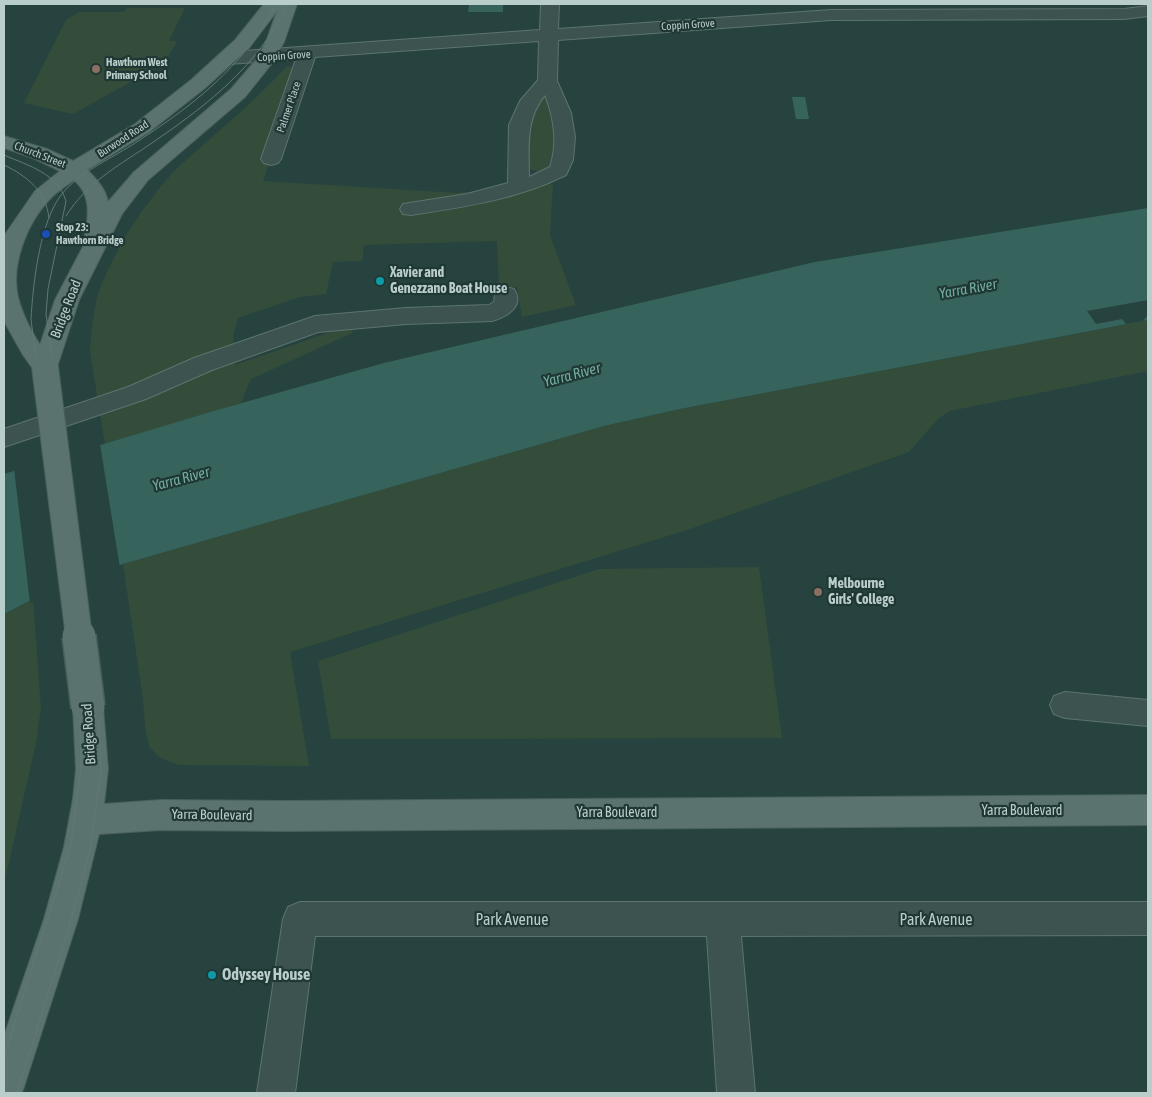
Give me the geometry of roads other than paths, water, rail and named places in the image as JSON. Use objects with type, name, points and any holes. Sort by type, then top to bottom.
[{"type":"main road","name":"Burwood Road","points":[[4,288],[8,254],[17,232],[42,195],[75,169],[142,128],[173,105],[228,58],[250,36],[273,4]]},
{"type":"main road","points":[[90,251],[112,212],[141,176],[238,93],[267,57],[281,26],[288,4]]},
{"type":"main road","name":"Church Street","points":[[4,142],[49,156],[75,169],[90,185],[100,208],[98,230],[90,251]]},
{"type":"main road","name":"Bridge Road","points":[[4,1090],[61,918],[86,820],[92,769],[88,707],[45,367],[67,300],[90,251]]},
{"type":"main road","points":[[4,288],[17,326],[35,356],[45,367]]},
{"type":"main road","name":"Yarra Boulevard","points":[[86,820],[161,814],[286,816],[1148,810]]},
{"type":"street","points":[[411,209],[467,200],[518,187],[559,171],[564,159],[563,126],[560,108],[547,82],[550,4]]},
{"type":"street","name":"Coppin Grove","points":[[228,58],[267,57],[831,15],[1124,14],[1148,11]]},
{"type":"street","name":"Palmer Place","points":[[271,160],[307,54]]},
{"type":"street","points":[[518,187],[519,125],[534,92],[547,82]]},
{"type":"street","points":[[4,438],[138,393],[204,364],[315,324],[406,316],[492,313],[502,310],[506,302],[506,294]]},
{"type":"street","points":[[4,429],[34,427]]},
{"type":"street","points":[[1066,705],[1148,713]]},
{"type":"street","name":"Park Avenue","points":[[276,1093],[300,919],[1148,919]]},
{"type":"street","points":[[723,920],[736,1093]]},
{"type":"water","points":[[469,5],[503,5],[503,12],[468,12]]},
{"type":"water","points":[[792,97],[805,97],[809,119],[796,119]]},
{"type":"water","name":"Yarra River","points":[[1148,208],[1148,320],[680,409],[604,426],[123,564],[33,599],[4,614],[4,474],[217,410],[384,363],[815,262]]},
{"type":"tram line","points":[[63,193],[91,169],[154,131],[195,101],[248,48],[276,4]]},
{"type":"tram line","points":[[66,216],[92,185],[167,133],[227,85],[261,48],[287,4]]},
{"type":"tram line","points":[[4,155],[32,167],[49,177],[63,193]]},
{"type":"tram line","points":[[4,165],[28,179],[40,192],[49,218]]},
{"type":"tram line","points":[[4,1057],[71,845],[81,767],[80,725],[31,319],[35,274],[41,242],[51,213],[63,193]]},
{"type":"tram line","points":[[17,1093],[73,913],[90,849],[101,771],[98,704],[46,314],[48,289],[66,201],[63,193]]},
{"type":"place","name":"Hawthorn West Primary School","points":[[96,69]]},
{"type":"place","name":"Stop 23: Hawthorn Bridge","points":[[46,234]]},
{"type":"place","name":"Xavier and Genezzano Boat House","points":[[380,281]]},
{"type":"place","name":"Melbourne Girls' College","points":[[818,592]]},
{"type":"place","name":"Odyssey House","points":[[212,975]]}]
